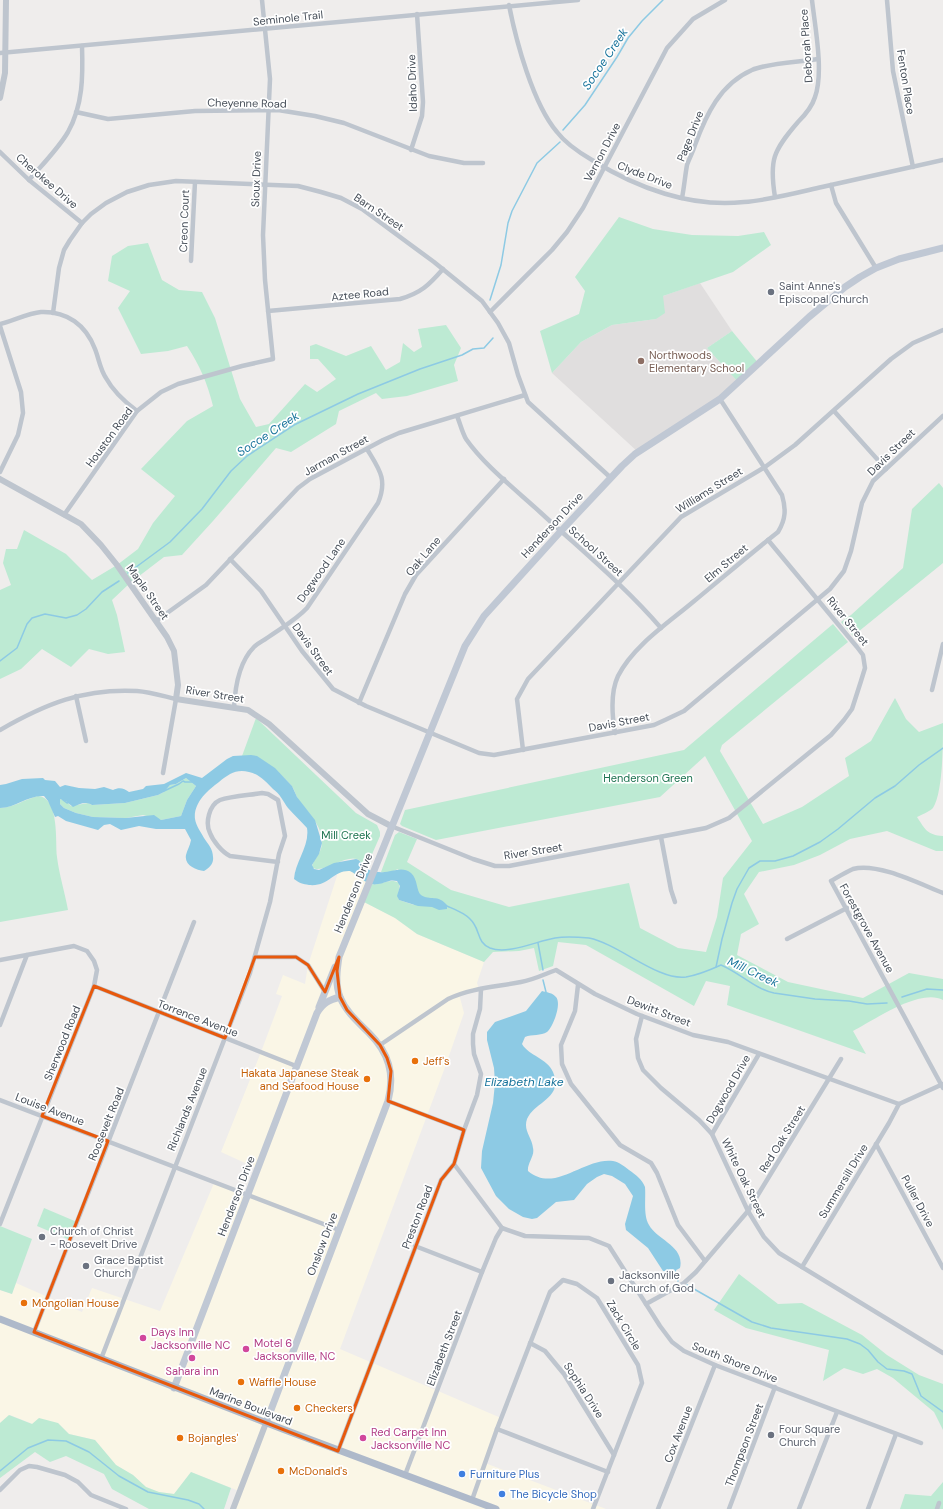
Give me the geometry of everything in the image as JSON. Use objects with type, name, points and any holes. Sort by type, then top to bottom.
[{"type":"main road","name":"Henderson Drive","points":[[174,1388],[296,1066],[391,826],[465,646],[484,616],[622,466],[642,449],[720,399],[826,302],[855,280],[876,268],[899,258],[943,248]]},
{"type":"main road","name":"Henderson Drive","points":[[317,1013],[322,1004],[340,997],[336,971],[339,957]]},
{"type":"main road","name":"Onslow Drive","points":[[266,1423],[388,1101],[391,1087],[391,1071],[387,1058],[380,1045],[347,1010],[340,997]]},
{"type":"main road","name":"Marine Boulevard","points":[[0,1319],[338,1451],[496,1509]]},
{"type":"street","points":[[0,98],[6,73],[3,53],[6,0]]},
{"type":"street","name":"Sioux Drive","points":[[262,0],[270,79],[264,184],[263,235],[265,280],[273,359]]},
{"type":"street","name":"Seminole Trail","points":[[3,53],[578,0]]},
{"type":"street","name":"Vernon Drive","points":[[490,312],[552,250],[567,232],[583,208],[667,48],[693,19],[725,0]]},
{"type":"street","name":"Deborah Place","points":[[775,197],[772,174],[774,154],[787,134],[809,110],[815,98],[819,82],[812,0]]},
{"type":"street","name":"Fenton Place","points":[[887,0],[893,71],[913,167]]},
{"type":"street","name":"Clyde Drive","points":[[509,6],[514,30],[531,82],[546,115],[557,132],[580,153],[604,168],[659,193],[708,202],[744,202],[775,197],[943,160]]},
{"type":"street","name":"Idaho Drive","points":[[411,150],[422,116],[423,102],[417,14]]},
{"type":"street","points":[[29,180],[62,141],[76,112],[82,85],[82,46]]},
{"type":"street","name":"Page Drive","points":[[682,198],[688,165],[703,123],[726,88],[738,78],[753,69],[818,59]]},
{"type":"street","name":"Cheyenne Road","points":[[76,112],[108,119],[195,111],[278,110],[315,116],[344,123],[429,156],[464,163],[483,163]]},
{"type":"street","name":"Cherokee Drive","points":[[0,152],[29,180],[82,223]]},
{"type":"street","name":"Barn Street","points":[[53,313],[59,268],[64,250],[70,240],[82,223],[91,214],[106,202],[127,192],[149,185],[176,181],[298,186],[341,198],[362,209],[443,269],[477,297],[490,312],[509,343],[518,375],[528,402],[611,478]]},
{"type":"street","name":"Creon Court","points":[[192,262],[195,182]]},
{"type":"street","points":[[831,185],[836,203],[876,268]]},
{"type":"street","name":"Aztee Road","points":[[268,311],[400,299],[422,290],[430,284],[443,269]]},
{"type":"street","points":[[0,472],[18,435],[23,413],[21,392],[0,325],[40,312],[66,315],[82,327],[88,335],[106,378],[118,394],[137,412]]},
{"type":"street","name":"Williams Street","points":[[523,750],[517,699],[528,679],[681,516],[765,467],[795,445],[897,355],[913,343],[943,330]]},
{"type":"street","name":"Houston Road","points":[[64,515],[137,412],[161,392],[178,384],[273,359]]},
{"type":"street","name":"Jarman Street","points":[[156,621],[206,585],[298,488],[310,479],[399,433],[525,395]]},
{"type":"street","name":"Elm Street","points":[[615,733],[612,713],[613,693],[617,678],[631,656],[661,628],[778,532],[785,517],[785,507],[782,494],[720,399]]},
{"type":"street","points":[[834,410],[886,469]]},
{"type":"street","name":"School Street","points":[[457,416],[465,437],[475,450],[504,479],[618,583],[661,628]]},
{"type":"street","name":"Davis Street","points":[[230,559],[261,591],[328,685],[339,693],[479,753],[494,755],[615,733],[654,725],[684,711],[830,589],[844,571],[851,551],[862,503],[873,481],[943,416]]},
{"type":"street","name":"Dogwood Lane","points":[[234,708],[234,692],[240,670],[247,656],[254,647],[299,616],[307,608],[378,503],[383,487],[383,478],[367,449]]},
{"type":"street","name":"Maple Street","points":[[0,479],[81,524],[117,565],[167,637],[174,650],[178,685],[163,773]]},
{"type":"street","name":"Oak Lane","points":[[359,702],[405,594],[416,575],[504,479]]},
{"type":"street","name":"River Street","points":[[0,730],[28,714],[76,696],[101,692],[138,691],[176,699],[248,710],[269,724],[368,814],[391,826],[473,859],[495,866],[510,866],[706,828],[729,818],[830,735],[852,709],[861,682],[864,668],[863,655],[768,540]]},
{"type":"street","points":[[932,690],[943,644]]},
{"type":"street","points":[[76,696],[86,741]]},
{"type":"street","name":"Richlands Avenue","points":[[101,1359],[174,1166],[245,989],[270,902],[285,836],[281,808],[275,797],[262,793],[242,796],[219,801],[211,808],[209,816],[210,833],[225,854],[230,856],[278,862]]},
{"type":"street","points":[[661,837],[671,890],[675,902]]},
{"type":"street","name":"Forestgrove Avenue","points":[[942,1086],[847,908],[831,881],[853,869],[868,868],[886,871],[943,893]]},
{"type":"street","points":[[787,939],[847,908]]},
{"type":"street","name":"Roosevelt Road","points":[[34,1332],[194,922]]},
{"type":"street","name":"Sherwood Road","points":[[0,960],[74,946],[87,951],[94,961],[97,970],[94,986],[0,1224]]},
{"type":"street","points":[[0,1025],[26,955]]},
{"type":"street","points":[[255,957],[296,956],[308,965],[325,992]]},
{"type":"street","name":"Dewitt Street","points":[[380,1045],[448,999],[458,994],[523,982],[556,970],[565,974],[578,985],[642,1016],[693,1035],[728,1042],[899,1104]]},
{"type":"street","points":[[578,985],[575,1011],[560,1045],[562,1064],[571,1084],[620,1145],[651,1163],[657,1173],[678,1225],[705,1261]]},
{"type":"street","name":"Torrence Avenue","points":[[94,986],[296,1066]]},
{"type":"street","name":"Preston Road","points":[[338,1451],[415,1246],[441,1180],[454,1164],[464,1130],[478,1095],[481,1074],[474,1054],[473,1034],[480,1009],[481,989]]},
{"type":"street","name":"White Oak Street","points":[[642,1016],[636,1039],[638,1058],[643,1070],[661,1088],[699,1120],[712,1134],[748,1211],[764,1237],[779,1253],[943,1353]]},
{"type":"street","name":"Dogwood Drive","points":[[712,1134],[759,1054]]},
{"type":"street","name":"Red Oak Street","points":[[646,1304],[684,1283],[748,1211],[841,1059]]},
{"type":"street","points":[[899,1104],[942,1086]]},
{"type":"street","name":"Louise Avenue","points":[[0,1100],[339,1230]]},
{"type":"street","points":[[388,1101],[464,1130]]},
{"type":"street","name":"Summersill Drive","points":[[802,1267],[899,1104]]},
{"type":"street","name":"Puller Drive","points":[[876,1144],[943,1268]]},
{"type":"street","points":[[454,1164],[502,1228]]},
{"type":"street","name":"Elizabeth Street","points":[[405,1475],[482,1272],[496,1238],[502,1228]]},
{"type":"street","name":"South Shore Drive","points":[[502,1228],[525,1236],[589,1238],[609,1246],[672,1342],[684,1351],[715,1365],[921,1443]]},
{"type":"street","points":[[415,1246],[482,1272]]},
{"type":"street","name":"Zack Circle","points":[[472,1500],[497,1429],[550,1292],[563,1280],[577,1284],[597,1298],[638,1365],[642,1384],[593,1509]]},
{"type":"street","name":"Sophia Drive","points":[[530,1343],[545,1350],[564,1374],[614,1455]]},
{"type":"street","name":"Cox Avenue","points":[[658,1509],[715,1365]]},
{"type":"street","name":"Thompson Street","points":[[729,1509],[775,1388]]},
{"type":"street","points":[[799,1509],[837,1412]]},
{"type":"street","name":"Onslow Drive","points":[[233,1509],[266,1423]]},
{"type":"street","points":[[497,1429],[608,1472]]},
{"type":"street","points":[[868,1509],[896,1434]]},
{"type":"street","points":[[0,1490],[20,1470],[29,1466],[37,1467],[65,1475],[78,1482],[91,1495],[126,1509]]},
{"type":"street","points":[[937,1509],[939,1503]]},
{"type":"highlighted area","points":[[255,957],[296,957],[308,965],[325,992],[339,957],[337,971],[340,997],[347,1010],[380,1045],[387,1058],[391,1071],[388,1101],[464,1130],[454,1164],[441,1180],[338,1451],[34,1332],[108,1141],[42,1116],[94,986],[225,1038]]},
{"type":"shaded area","name":"Northwoods Elementary School","points":[[700,283],[732,331],[707,348],[739,383],[638,452],[552,373],[581,342],[612,325],[656,319],[663,296]]},
{"type":"shaded area","points":[[348,870],[355,873],[367,882],[362,901],[395,918],[417,934],[484,962],[477,983],[479,989],[459,994],[464,1013],[340,1349],[501,1418],[485,1463],[606,1509],[233,1509],[239,1491],[191,1472],[174,1494],[159,1492],[146,1487],[133,1475],[116,1465],[95,1440],[69,1434],[58,1423],[33,1424],[10,1415],[0,1423],[0,1290],[12,1294],[16,1283],[82,1312],[92,1288],[160,1311],[214,1183],[247,1196],[258,1169],[221,1152],[282,996],[276,994],[283,975],[305,984],[308,965],[338,873]]},
{"type":"green space","points":[[619,217],[653,229],[692,235],[738,236],[764,232],[771,245],[733,272],[663,296],[665,313],[656,319],[612,325],[581,342],[552,373],[540,331],[579,314],[585,291],[575,277]]},
{"type":"green space","points":[[148,243],[162,280],[179,290],[202,292],[215,318],[240,399],[256,427],[269,424],[305,384],[317,392],[336,379],[318,359],[310,359],[310,346],[316,344],[346,356],[371,346],[386,370],[400,362],[403,343],[414,352],[422,347],[418,329],[446,325],[461,348],[454,365],[458,381],[407,396],[382,399],[376,393],[339,411],[336,424],[291,452],[276,448],[182,555],[164,557],[130,583],[112,600],[117,615],[125,652],[108,654],[89,649],[71,667],[42,649],[21,669],[0,679],[0,590],[11,585],[3,563],[6,549],[17,549],[24,530],[66,554],[92,580],[117,565],[138,549],[153,523],[175,496],[141,469],[187,421],[213,406],[203,374],[187,346],[168,351],[141,354],[118,308],[130,291],[108,281],[112,256],[128,246]]},
{"type":"green space","points":[[732,331],[759,364],[739,383],[707,348]]},
{"type":"green space","points":[[939,483],[943,488],[943,563],[853,636],[841,622],[851,615],[903,568],[912,509]]},
{"type":"green space","name":"Henderson Green","points":[[833,624],[848,642],[722,745],[720,751],[763,824],[802,807],[849,776],[845,758],[871,741],[895,698],[906,719],[919,732],[943,723],[942,768],[939,791],[933,808],[917,817],[927,831],[943,836],[943,851],[936,851],[887,831],[850,839],[820,855],[794,865],[759,872],[744,894],[759,924],[741,934],[737,955],[788,982],[863,998],[909,973],[943,979],[943,1000],[933,997],[922,998],[910,1002],[885,1013],[853,1031],[866,1054],[727,1005],[730,986],[706,981],[694,1006],[586,945],[558,942],[553,966],[539,971],[534,948],[519,951],[493,952],[484,962],[417,934],[395,918],[362,901],[371,884],[395,881],[399,883],[399,900],[414,905],[398,869],[389,873],[381,872],[395,835],[399,832],[417,839],[407,862],[451,890],[509,907],[629,883],[640,928],[678,948],[706,952],[717,917],[723,878],[752,841],[705,756],[660,797],[436,840],[402,826],[400,824],[405,810],[684,750]]},
{"type":"green space","name":"Mill Creek","points":[[256,718],[356,813],[377,825],[380,836],[366,868],[360,861],[355,859],[349,859],[322,868],[316,869],[312,867],[322,846],[320,831],[314,820],[299,800],[291,785],[270,765],[256,758],[242,756]]},
{"type":"green space","points":[[186,778],[196,786],[187,800],[181,816],[161,820],[143,815],[126,818],[93,817],[76,813],[64,808],[60,804],[60,799],[67,802],[71,806],[88,803],[92,805],[125,803],[158,795],[164,792],[170,785],[176,784]]},
{"type":"green space","points":[[38,796],[45,799],[50,804],[53,812],[58,863],[68,910],[0,922],[0,808],[10,807]]},
{"type":"green space","points":[[44,1208],[77,1222],[70,1240],[37,1226]]},
{"type":"green space","points":[[0,1226],[32,1239],[12,1294],[0,1290]]},
{"type":"green space","points":[[739,1274],[778,1304],[802,1303],[862,1335],[887,1355],[919,1375],[943,1384],[943,1430],[934,1412],[893,1378],[877,1369],[863,1374],[844,1368],[823,1381],[829,1350],[746,1328],[714,1310]]},
{"type":"green space","points":[[9,1415],[32,1424],[39,1418],[58,1423],[69,1434],[95,1440],[116,1465],[133,1475],[146,1487],[159,1492],[174,1494],[191,1472],[231,1488],[224,1509],[149,1509],[112,1489],[104,1474],[66,1456],[50,1462],[35,1452],[0,1478],[0,1423]]},
{"type":"green space","points":[[943,1482],[943,1509],[900,1509],[905,1494],[931,1496]]},
{"type":"water","points":[[233,756],[257,756],[275,768],[292,786],[297,797],[315,820],[322,843],[319,854],[312,865],[314,869],[319,870],[334,863],[356,859],[360,861],[364,867],[373,871],[407,871],[413,876],[418,891],[421,895],[444,902],[447,905],[447,909],[439,910],[432,907],[418,906],[399,900],[397,896],[400,886],[397,881],[392,880],[378,884],[371,884],[350,871],[339,873],[321,884],[316,885],[305,884],[294,879],[306,841],[307,828],[288,808],[280,795],[259,776],[249,772],[240,771],[226,777],[206,793],[196,808],[196,824],[213,854],[212,864],[204,871],[194,868],[187,862],[186,855],[191,840],[185,829],[156,829],[139,826],[121,830],[110,824],[104,825],[98,830],[66,821],[58,816],[55,817],[48,801],[44,796],[32,797],[11,806],[0,808],[0,785],[22,779],[43,778],[45,780],[55,781],[60,787],[65,785],[95,789],[104,787],[113,790],[121,788],[129,792],[143,789],[146,786],[164,784],[186,773],[202,778]],"holes":[[[186,778],[196,786],[187,800],[181,816],[161,820],[154,815],[126,818],[93,817],[76,813],[64,808],[60,804],[60,799],[73,807],[85,803],[92,805],[125,803],[158,795],[164,792],[170,785],[176,784]]]},
{"type":"water","name":"Elizabeth Lake","points":[[542,991],[553,995],[558,1000],[554,1021],[547,1032],[525,1037],[522,1044],[550,1067],[553,1072],[555,1088],[552,1094],[531,1113],[527,1119],[526,1127],[533,1151],[528,1171],[538,1177],[549,1179],[559,1177],[602,1161],[613,1161],[621,1164],[636,1175],[644,1184],[647,1221],[653,1230],[678,1254],[680,1268],[674,1271],[663,1271],[648,1248],[626,1230],[625,1224],[633,1196],[625,1184],[612,1176],[604,1174],[597,1177],[587,1184],[574,1200],[556,1202],[537,1218],[532,1219],[523,1217],[509,1209],[496,1196],[481,1168],[482,1151],[493,1103],[495,1083],[494,1068],[487,1040],[487,1032],[495,1022],[526,1011]]},
{"type":"waterway","name":"Socoe Creek","points":[[563,130],[585,105],[628,38],[642,21],[663,0]]},
{"type":"waterway","name":"Socoe Creek","points":[[490,300],[501,265],[508,223],[512,211],[537,163],[560,142]]},
{"type":"waterway","name":"Socoe Creek","points":[[128,573],[170,542],[202,509],[231,471],[247,456],[294,425],[358,394],[420,369],[462,355],[473,349],[484,348],[493,338]]},
{"type":"waterway","name":"Socoe Creek","points":[[0,661],[17,648],[27,624],[32,618],[45,614],[66,618],[77,615],[86,609],[102,592],[119,581]]},
{"type":"waterway","points":[[716,967],[732,903],[737,889],[749,868],[760,861],[775,861],[793,856],[820,842],[875,798],[895,786],[919,765],[943,748]]},
{"type":"waterway","name":"Mill Creek","points":[[164,791],[183,781],[192,782]]},
{"type":"waterway","name":"Mill Creek","points":[[63,800],[67,803],[70,802]]},
{"type":"waterway","name":"Mill Creek","points":[[445,907],[447,906],[454,909],[469,918],[476,927],[483,943],[486,946],[497,950],[514,949],[559,937],[589,938],[613,947],[651,968],[675,977],[695,975],[721,965],[760,988],[774,993],[867,1004],[887,1003]]},
{"type":"waterway","points":[[538,943],[543,970]]},
{"type":"waterway","points":[[543,980],[546,992]]},
{"type":"waterway","name":"Mill Creek","points":[[902,997],[927,989],[943,990]]},
{"type":"waterway","points":[[675,1269],[678,1281]]},
{"type":"waterway","points":[[687,1285],[752,1322],[771,1328],[847,1339],[860,1344],[887,1369],[904,1371],[912,1374],[921,1396],[943,1412]]},
{"type":"waterway","points":[[0,1471],[28,1448],[48,1440],[66,1441],[89,1452],[119,1476],[148,1492],[188,1500],[199,1504],[204,1509]]},
{"type":"place","name":"Saint Anne's Episcopal Church","points":[[771,292]]},
{"type":"place","name":"Northwoods Elementary School","points":[[641,361]]},
{"type":"place","name":"Jeff's","points":[[415,1061]]},
{"type":"place","name":"Hakata Japanese Steak and Seafood House","points":[[367,1079]]},
{"type":"place","name":"Church of Christ - Roosevelt Drive","points":[[42,1237]]},
{"type":"place","name":"Grace Baptist Church","points":[[86,1266]]},
{"type":"place","name":"Jacksonville Church of God","points":[[611,1281]]},
{"type":"place","name":"Mongolian House","points":[[24,1303]]},
{"type":"place","name":"Days Inn Jacksonville NC","points":[[143,1338]]},
{"type":"place","name":"Motel 6 Jacksonville, NC","points":[[246,1349]]},
{"type":"place","name":"Sahara inn","points":[[192,1358]]},
{"type":"place","name":"Waffle House","points":[[241,1382]]},
{"type":"place","name":"Checkers","points":[[297,1408]]},
{"type":"place","name":"Four Square Church","points":[[771,1435]]},
{"type":"place","name":"Bojangles'","points":[[180,1438]]},
{"type":"place","name":"Red Carpet Inn Jacksonville NC","points":[[363,1438]]},
{"type":"place","name":"McDonald's","points":[[281,1471]]},
{"type":"place","name":"Furniture Plus","points":[[462,1474]]},
{"type":"place","name":"The Bicycle Shop","points":[[502,1494]]}]
